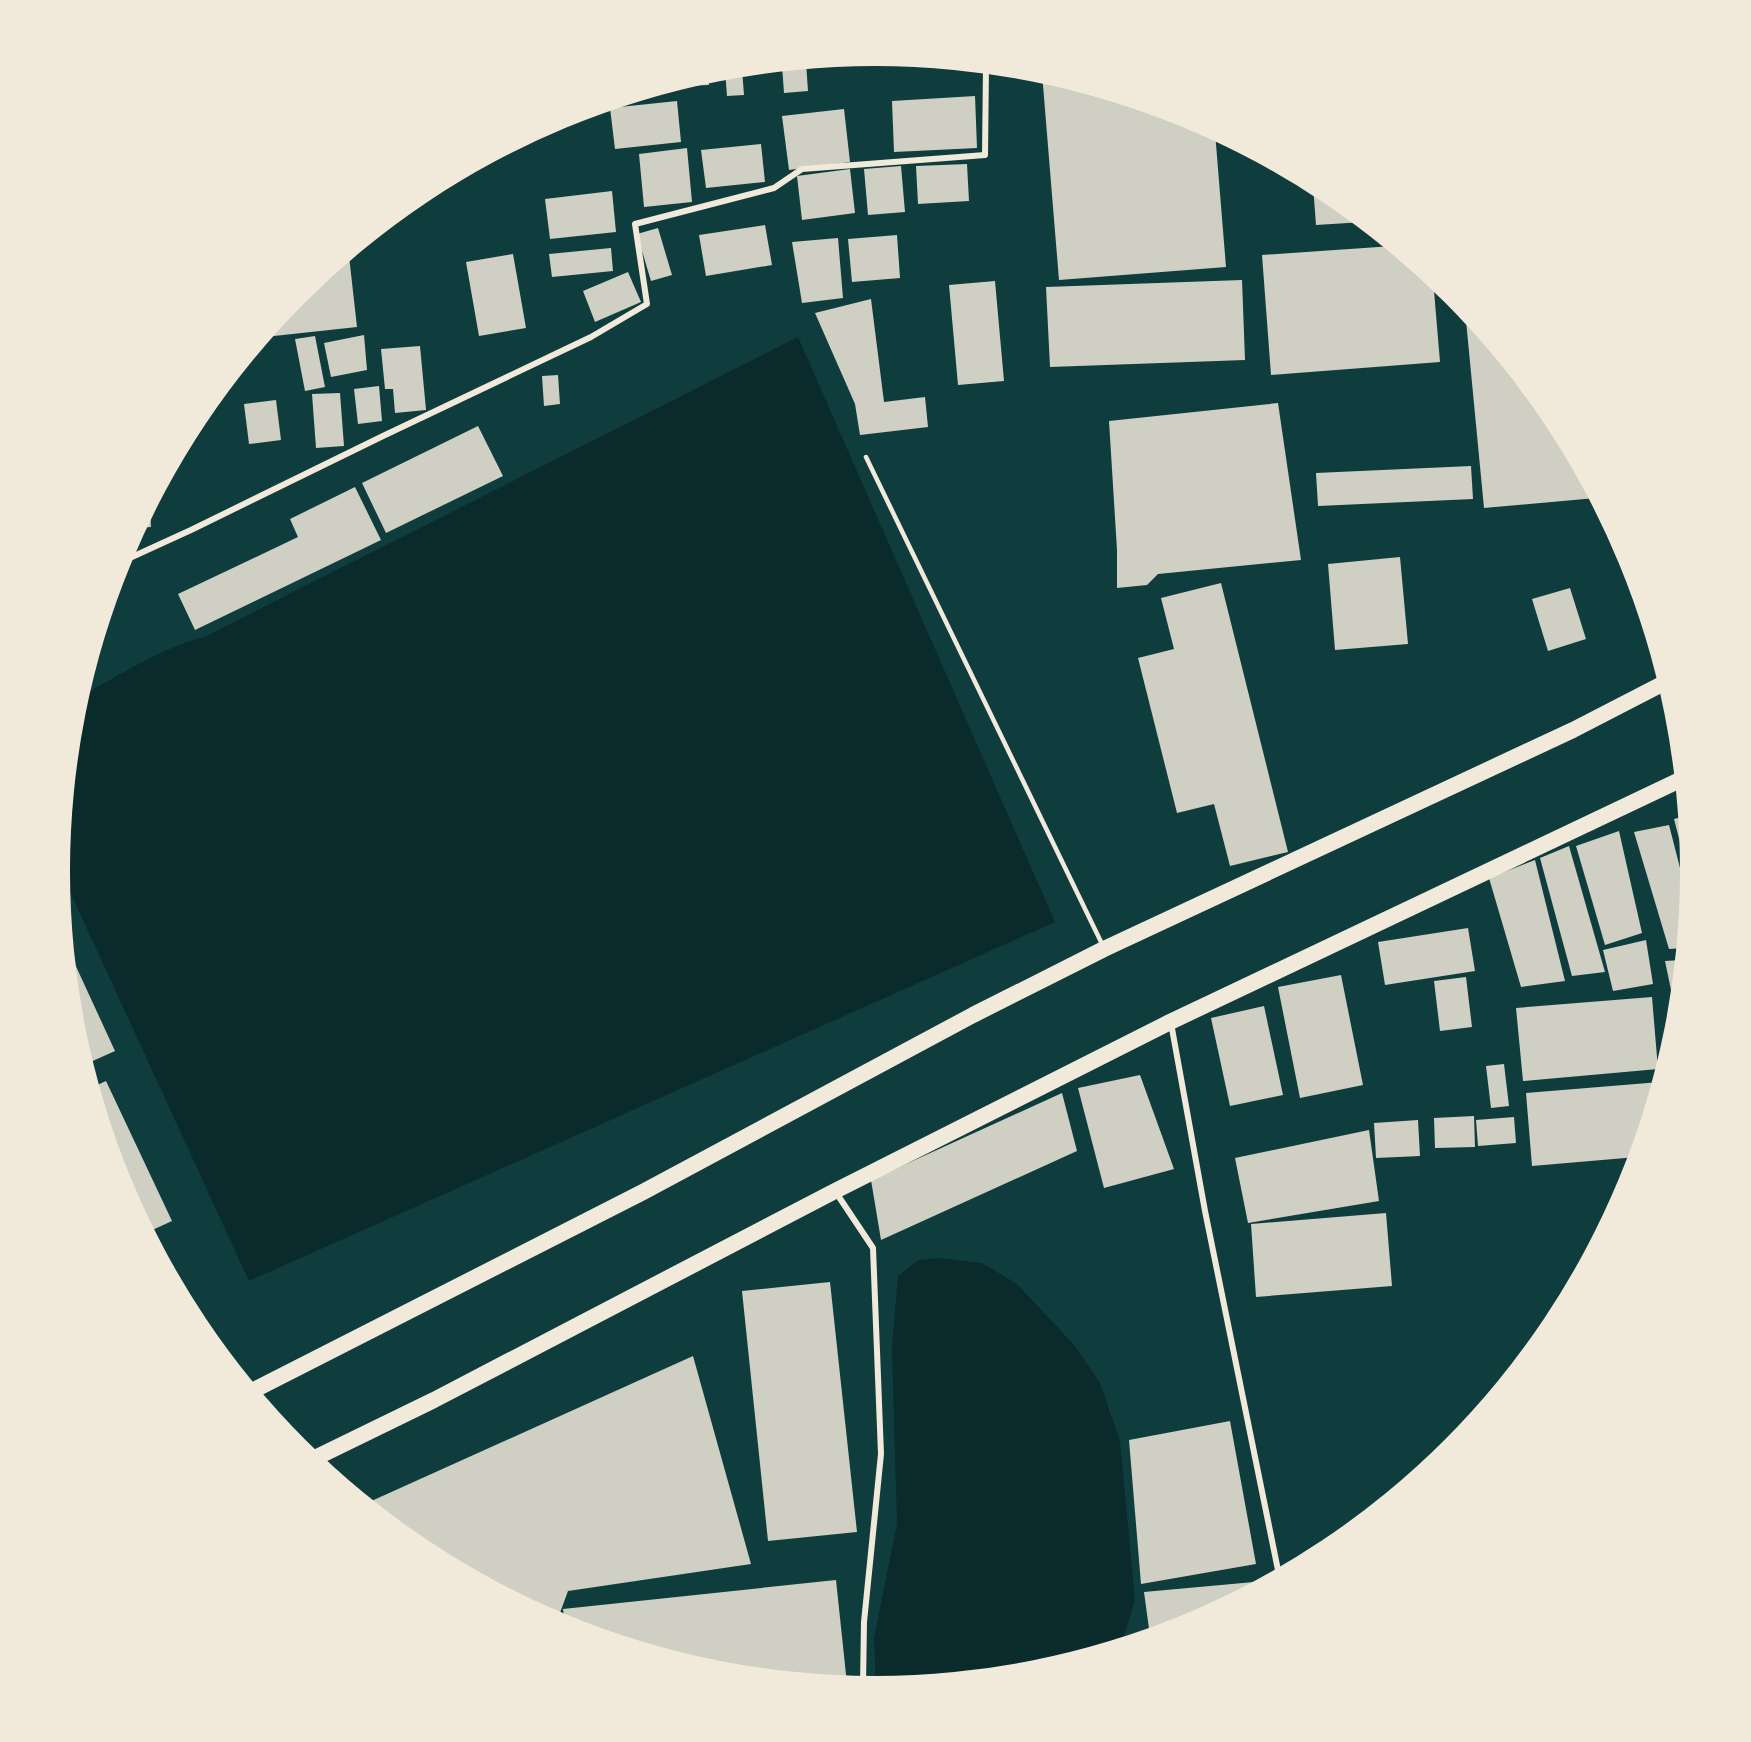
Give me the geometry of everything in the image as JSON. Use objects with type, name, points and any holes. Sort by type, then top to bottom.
[{"type":"highway","points":[[258,1387],[643,1192],[973,1015],[1104,949],[1573,730],[1658,686]]},
{"type":"highway","points":[[322,1455],[434,1401],[835,1191],[1170,1022],[1676,783]]},
{"type":"street","points":[[135,555],[591,337],[647,304],[635,224],[774,188],[801,170],[985,156],[986,74]]},
{"type":"street","points":[[1170,1022],[1205,1211],[1278,1568]]},
{"type":"street","points":[[835,1191],[873,1248],[881,1455],[864,1623],[863,1676]]},
{"type":"lane","points":[[866,457],[1104,949]]},
{"type":"water","points":[[798,337],[1055,922],[249,1281],[71,894],[72,818],[77,766],[92,690],[157,655],[204,637]]},
{"type":"water","points":[[940,1258],[982,1263],[1017,1284],[1075,1346],[1100,1383],[1120,1441],[1135,1600],[1124,1636],[1084,1649],[1033,1661],[981,1669],[876,1676],[874,1638],[897,1524],[892,1348],[898,1276],[919,1260]]},
{"type":"building","points":[[807,70],[808,91],[784,93],[782,72]]},
{"type":"building","points":[[743,77],[744,95],[727,96],[726,80]]},
{"type":"building","points":[[1043,83],[1084,93],[1134,109],[1216,142],[1226,267],[1059,280]]},
{"type":"building","points":[[975,96],[977,148],[894,152],[892,101]]},
{"type":"building","points":[[677,101],[681,142],[615,149],[610,111],[625,106]]},
{"type":"building","points":[[844,109],[850,162],[789,170],[782,116]]},
{"type":"building","points":[[761,144],[765,182],[706,188],[701,150]]},
{"type":"building","points":[[687,148],[692,202],[644,207],[639,154]]},
{"type":"building","points":[[967,164],[969,201],[918,204],[916,166]]},
{"type":"building","points":[[901,166],[905,212],[868,215],[864,169]]},
{"type":"building","points":[[850,169],[855,213],[802,220],[797,176]]},
{"type":"building","points":[[612,191],[616,232],[550,239],[545,199]]},
{"type":"building","points":[[1314,196],[1353,223],[1316,225]]},
{"type":"building","points":[[765,225],[772,265],[706,276],[699,235]]},
{"type":"building","points":[[658,228],[672,275],[651,281],[637,234]]},
{"type":"building","points":[[897,235],[900,278],[852,282],[848,239]]},
{"type":"building","points":[[838,238],[843,298],[802,303],[792,242]]},
{"type":"building","points":[[1383,247],[1434,292],[1440,362],[1271,375],[1262,255]]},
{"type":"building","points":[[611,248],[613,271],[552,277],[549,254]]},
{"type":"building","points":[[513,254],[526,328],[479,336],[466,262]]},
{"type":"building","points":[[350,262],[357,327],[274,336],[306,302]]},
{"type":"building","points":[[628,272],[641,302],[595,322],[583,291]]},
{"type":"building","points":[[1242,280],[1245,360],[1050,367],[1046,287]]},
{"type":"building","points":[[995,281],[1004,381],[958,385],[949,285]]},
{"type":"building","points":[[871,299],[884,402],[925,397],[928,427],[860,435],[855,404],[815,313]]},
{"type":"building","points":[[1466,325],[1514,381],[1545,424],[1588,499],[1484,508]]},
{"type":"building","points":[[364,335],[367,370],[331,377],[324,343]]},
{"type":"building","points":[[315,336],[325,387],[305,391],[295,339]]},
{"type":"building","points":[[420,346],[426,410],[395,413],[393,389],[385,389],[381,349]]},
{"type":"building","points":[[558,375],[560,404],[544,406],[542,376]]},
{"type":"building","points":[[379,386],[382,421],[358,424],[354,389]]},
{"type":"building","points":[[340,393],[344,446],[316,448],[312,394]]},
{"type":"building","points":[[276,400],[281,440],[249,444],[244,404]]},
{"type":"building","points":[[1278,403],[1301,560],[1158,574],[1147,585],[1117,588],[1117,550],[1109,421]]},
{"type":"building","points":[[478,426],[503,476],[386,533],[362,483]]},
{"type":"building","points":[[1471,466],[1473,499],[1318,506],[1316,473]]},
{"type":"building","points":[[355,487],[381,540],[195,630],[178,594],[298,537],[290,519]]},
{"type":"building","points":[[1400,557],[1408,644],[1335,650],[1328,564]]},
{"type":"building","points":[[1221,583],[1288,852],[1230,866],[1214,804],[1177,813],[1138,658],[1174,649],[1161,598]]},
{"type":"building","points":[[1570,588],[1586,639],[1548,651],[1532,599]]},
{"type":"building","points":[[1679,818],[1679,840],[1674,819]]},
{"type":"building","points":[[1669,825],[1680,868],[1677,948],[1669,949],[1634,832]]},
{"type":"building","points":[[1619,831],[1642,933],[1605,945],[1576,846]]},
{"type":"building","points":[[1569,846],[1605,972],[1572,976],[1540,858]]},
{"type":"building","points":[[1535,860],[1565,981],[1521,987],[1489,878]]},
{"type":"building","points":[[1468,928],[1475,971],[1385,985],[1378,942]]},
{"type":"building","points":[[1646,940],[1653,984],[1613,991],[1603,950]]},
{"type":"building","points":[[1676,960],[1671,991],[1665,961]]},
{"type":"building","points":[[76,967],[115,1051],[94,1061]]},
{"type":"building","points":[[1341,975],[1363,1085],[1300,1098],[1278,987]]},
{"type":"building","points":[[1466,977],[1472,1027],[1440,1031],[1434,981]]},
{"type":"building","points":[[1652,997],[1657,1061],[1655,1069],[1523,1081],[1516,1008]]},
{"type":"building","points":[[1264,1006],[1283,1095],[1230,1106],[1211,1018]]},
{"type":"building","points":[[1504,1064],[1509,1106],[1491,1108],[1486,1066]]},
{"type":"building","points":[[1140,1075],[1174,1169],[1104,1188],[1078,1088]]},
{"type":"building","points":[[106,1081],[172,1221],[155,1229],[113,1130],[99,1084]]},
{"type":"building","points":[[1652,1083],[1627,1158],[1532,1166],[1526,1093]]},
{"type":"building","points":[[1062,1093],[1077,1151],[881,1240],[871,1180]]},
{"type":"building","points":[[1474,1116],[1475,1147],[1435,1148],[1434,1118]]},
{"type":"building","points":[[1514,1117],[1516,1143],[1478,1146],[1476,1120]]},
{"type":"building","points":[[1418,1120],[1420,1156],[1376,1158],[1374,1123]]},
{"type":"building","points":[[1369,1130],[1379,1201],[1248,1223],[1235,1158]]},
{"type":"building","points":[[1386,1213],[1392,1286],[1256,1297],[1251,1224]]},
{"type":"building","points":[[830,1282],[857,1532],[768,1541],[742,1291]]},
{"type":"building","points":[[693,1356],[751,1564],[568,1591],[560,1612],[473,1568],[428,1540],[373,1500]]},
{"type":"building","points":[[1230,1421],[1256,1564],[1141,1584],[1129,1440]]},
{"type":"building","points":[[836,1580],[846,1675],[770,1669],[718,1661],[667,1649],[617,1633],[567,1615],[564,1613],[563,1609]]},
{"type":"building","points":[[1252,1582],[1184,1615],[1149,1628],[1144,1592]]}]
